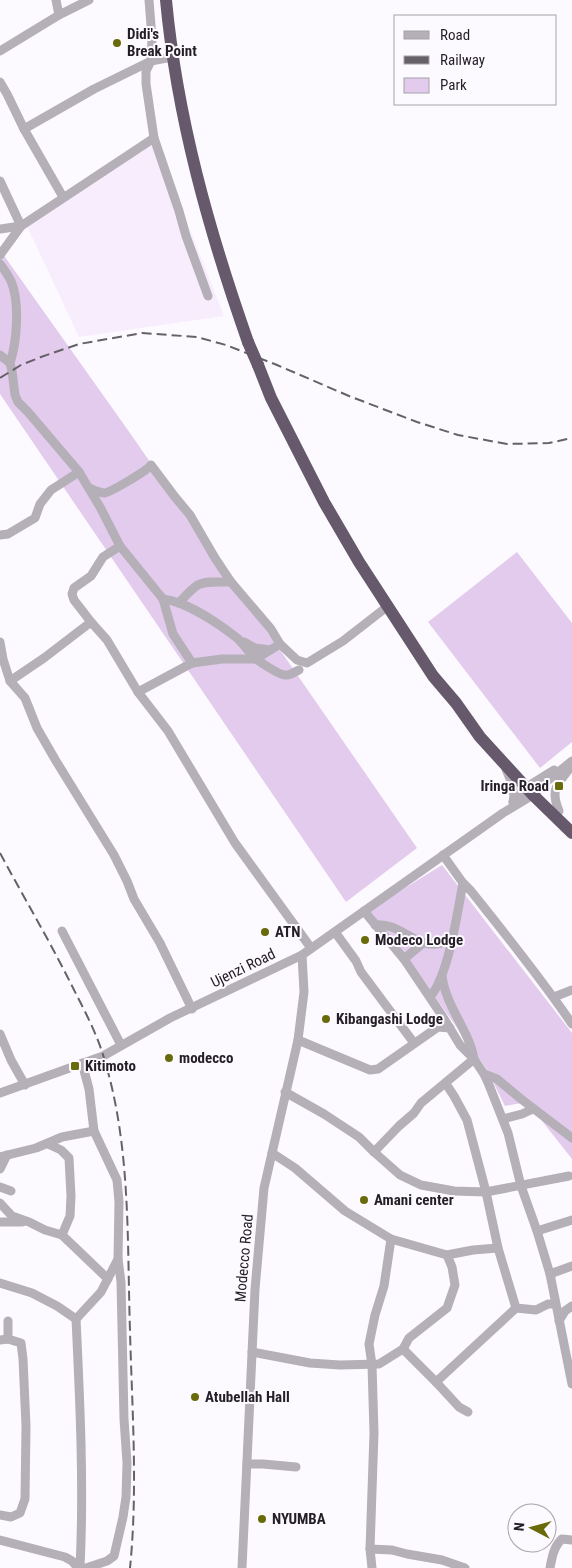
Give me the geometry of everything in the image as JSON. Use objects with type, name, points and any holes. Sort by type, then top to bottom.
[{"type":"highway","points":[[166,0],[172,56],[191,153],[231,294],[271,398],[324,502],[433,676],[456,703],[480,737],[503,762],[572,824]]},
{"type":"highway","points":[[456,703],[470,714],[572,833]]},
{"type":"street","points":[[56,0],[59,14]]},
{"type":"street","points":[[0,51],[59,14],[90,0]]},
{"type":"street","points":[[149,0],[152,61],[146,70],[146,84],[154,138],[208,296]]},
{"type":"street","points":[[24,129],[94,88],[152,61],[172,56]]},
{"type":"street","points":[[0,82],[24,129],[63,196]]},
{"type":"street","points":[[0,255],[20,226],[154,138]]},
{"type":"street","points":[[0,181],[20,226]]},
{"type":"street","points":[[0,229],[20,226]]},
{"type":"street","points":[[0,264],[11,282],[16,304],[14,346],[10,364]]},
{"type":"street","points":[[0,355],[10,364],[18,402],[34,418],[79,472],[120,546],[163,599],[174,634],[192,663]]},
{"type":"street","points":[[89,488],[99,492],[107,492],[141,473],[151,465],[190,515],[231,582],[271,629],[280,644],[297,660],[307,663],[343,641],[388,606]]},
{"type":"street","points":[[0,535],[8,534],[36,518],[40,504],[51,490],[79,472]]},
{"type":"street","points":[[100,507],[107,492]]},
{"type":"street","points":[[120,546],[103,556],[91,576],[74,588],[72,594],[74,600],[107,640],[138,692],[168,731],[235,843],[311,948]]},
{"type":"street","points":[[179,603],[193,587],[203,582],[231,582]]},
{"type":"street","points":[[163,599],[193,609],[255,648],[270,650]]},
{"type":"street","points":[[10,681],[91,622]]},
{"type":"street","points":[[240,640],[256,659],[283,675],[289,675],[299,670]]},
{"type":"street","points":[[0,642],[10,681],[25,698],[37,728],[114,855],[128,881],[134,899],[160,943],[192,1009]]},
{"type":"street","points":[[138,692],[192,663],[222,659],[256,659],[280,644]]},
{"type":"street","name":"Ujenzi Road","points":[[0,1093],[103,1056],[170,1018],[302,955],[503,813],[561,766],[572,761]]},
{"type":"street","points":[[503,762],[515,793],[513,802]]},
{"type":"street","points":[[559,811],[554,796],[555,790],[572,766]]},
{"type":"street","name":"Ujenzi Road","points":[[503,813],[513,802],[533,789]]},
{"type":"street","points":[[443,855],[554,997],[572,1024]]},
{"type":"street","points":[[430,997],[436,990],[442,976],[463,883]]},
{"type":"street","points":[[364,911],[404,959],[460,1045],[484,1074],[508,1133],[521,1186],[550,1274],[572,1384]]},
{"type":"street","points":[[375,925],[385,924],[423,943],[442,944],[452,938]]},
{"type":"street","points":[[62,931],[121,1045]]},
{"type":"street","points":[[335,932],[356,960],[361,972],[414,1044]]},
{"type":"street","points":[[404,959],[423,943]]},
{"type":"street","name":"Modecco Road","points":[[242,1568],[254,1289],[264,1188],[298,1040],[304,992],[302,955]]},
{"type":"street","points":[[442,976],[445,994],[472,1047],[474,1060]]},
{"type":"street","points":[[554,997],[572,990]]},
{"type":"street","points":[[298,1040],[370,1070],[378,1069],[438,1028],[443,1017]]},
{"type":"street","points":[[438,1028],[450,1028]]},
{"type":"street","points":[[0,1034],[11,1060],[25,1085]]},
{"type":"street","points":[[374,1152],[398,1126],[414,1113],[421,1103],[474,1060]]},
{"type":"street","points":[[82,1063],[89,1089],[94,1131],[117,1180],[119,1202],[118,1259],[121,1282],[124,1419],[127,1463],[126,1497],[114,1556],[107,1561],[86,1568]]},
{"type":"street","points":[[484,1074],[497,1079],[572,1138]]},
{"type":"street","points":[[446,1084],[467,1120],[486,1192],[498,1248],[516,1308]]},
{"type":"street","points":[[285,1092],[359,1137],[400,1175],[421,1185],[454,1191],[486,1192],[569,1176]]},
{"type":"street","points":[[503,1119],[533,1109]]},
{"type":"street","points":[[0,1169],[3,1156],[48,1144],[62,1137],[94,1131]]},
{"type":"street","points":[[48,1144],[61,1150],[69,1158],[70,1216],[62,1235]]},
{"type":"street","points":[[272,1153],[295,1168],[344,1211],[391,1239],[447,1255],[498,1248]]},
{"type":"street","points":[[0,1187],[11,1191]]},
{"type":"street","points":[[0,1203],[12,1216],[62,1235],[108,1279]]},
{"type":"street","points":[[537,1232],[572,1220]]},
{"type":"street","points":[[0,1222],[29,1222]]},
{"type":"street","points":[[372,1568],[370,1549],[374,1433],[372,1365],[369,1344],[384,1286],[391,1239]]},
{"type":"street","points":[[252,1352],[310,1363],[340,1366],[379,1364],[403,1349],[410,1338],[447,1308],[455,1285],[452,1267],[447,1255]]},
{"type":"street","points":[[79,1568],[82,1527],[82,1425],[76,1319],[100,1292],[118,1259]]},
{"type":"street","points":[[550,1274],[572,1266]]},
{"type":"street","points":[[0,1283],[32,1293],[57,1306],[76,1319]]},
{"type":"street","points":[[436,1382],[516,1308],[536,1310],[548,1304],[555,1304]]},
{"type":"street","points":[[559,1321],[565,1310],[572,1306]]},
{"type":"street","points":[[0,1515],[10,1517],[20,1513],[25,1499],[26,1426],[23,1358],[21,1343],[4,1339],[8,1320]]},
{"type":"street","points":[[403,1349],[459,1407],[468,1412]]},
{"type":"street","points":[[247,1464],[296,1467]]},
{"type":"street","points":[[550,1568],[558,1543],[562,1539],[572,1540]]},
{"type":"street","points":[[0,1540],[65,1557],[72,1560],[79,1568]]},
{"type":"street","points":[[370,1549],[392,1550],[442,1560],[465,1568]]},
{"type":"shaded area","points":[[155,141],[224,316],[79,337],[27,226]]},
{"type":"green space","points":[[0,250],[130,433],[417,848],[346,902],[0,394]]},
{"type":"green space","points":[[517,552],[572,623],[572,742],[540,768],[428,622]]},
{"type":"green space","points":[[442,865],[572,1033],[572,1159],[527,1102],[505,1106],[486,1068],[402,951],[368,911]]},
{"type":"railway","points":[[0,378],[21,365],[79,344],[142,333],[197,337],[226,345],[349,396],[417,422],[458,435],[507,444],[549,443],[572,438]]},
{"type":"railway","points":[[0,853],[53,949],[93,1028],[101,1048],[113,1091],[123,1159],[128,1227],[134,1449],[134,1509],[130,1568]]},
{"type":"place","name":"Didi's Break Point","points":[[117,43]]},
{"type":"place","name":"Iringa Road","points":[[559,786]]},
{"type":"place","name":"ATN","points":[[265,932]]},
{"type":"place","name":"Modeco Lodge","points":[[365,940]]},
{"type":"place","name":"Kibangashi Lodge","points":[[326,1019]]},
{"type":"place","name":"modecco","points":[[169,1058]]},
{"type":"place","name":"Kitimoto","points":[[75,1066]]},
{"type":"place","name":"Amani center","points":[[364,1200]]},
{"type":"place","name":"Atubellah Hall","points":[[195,1397]]},
{"type":"place","name":"NYUMBA","points":[[262,1519]]}]
